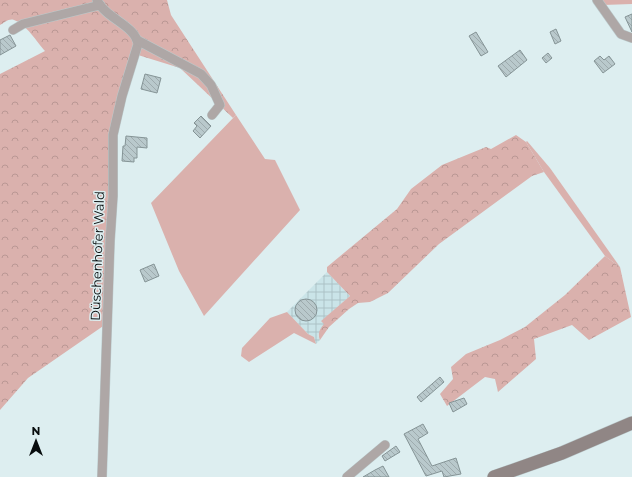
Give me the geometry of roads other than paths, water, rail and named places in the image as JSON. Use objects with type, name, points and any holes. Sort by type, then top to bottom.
[{"type":"street","points":[[597,0],[622,34],[632,38]]},
{"type":"street","points":[[13,30],[23,24],[98,3],[107,14],[127,28],[137,40],[201,74],[210,85],[220,105],[212,115]]},
{"type":"street","name":"Düschenhofer Wald","points":[[102,477],[110,240],[113,196],[113,135],[122,96],[137,52],[137,40]]},
{"type":"street","points":[[494,477],[562,453],[632,423]]},
{"type":"street","points":[[347,477],[385,445]]}]
